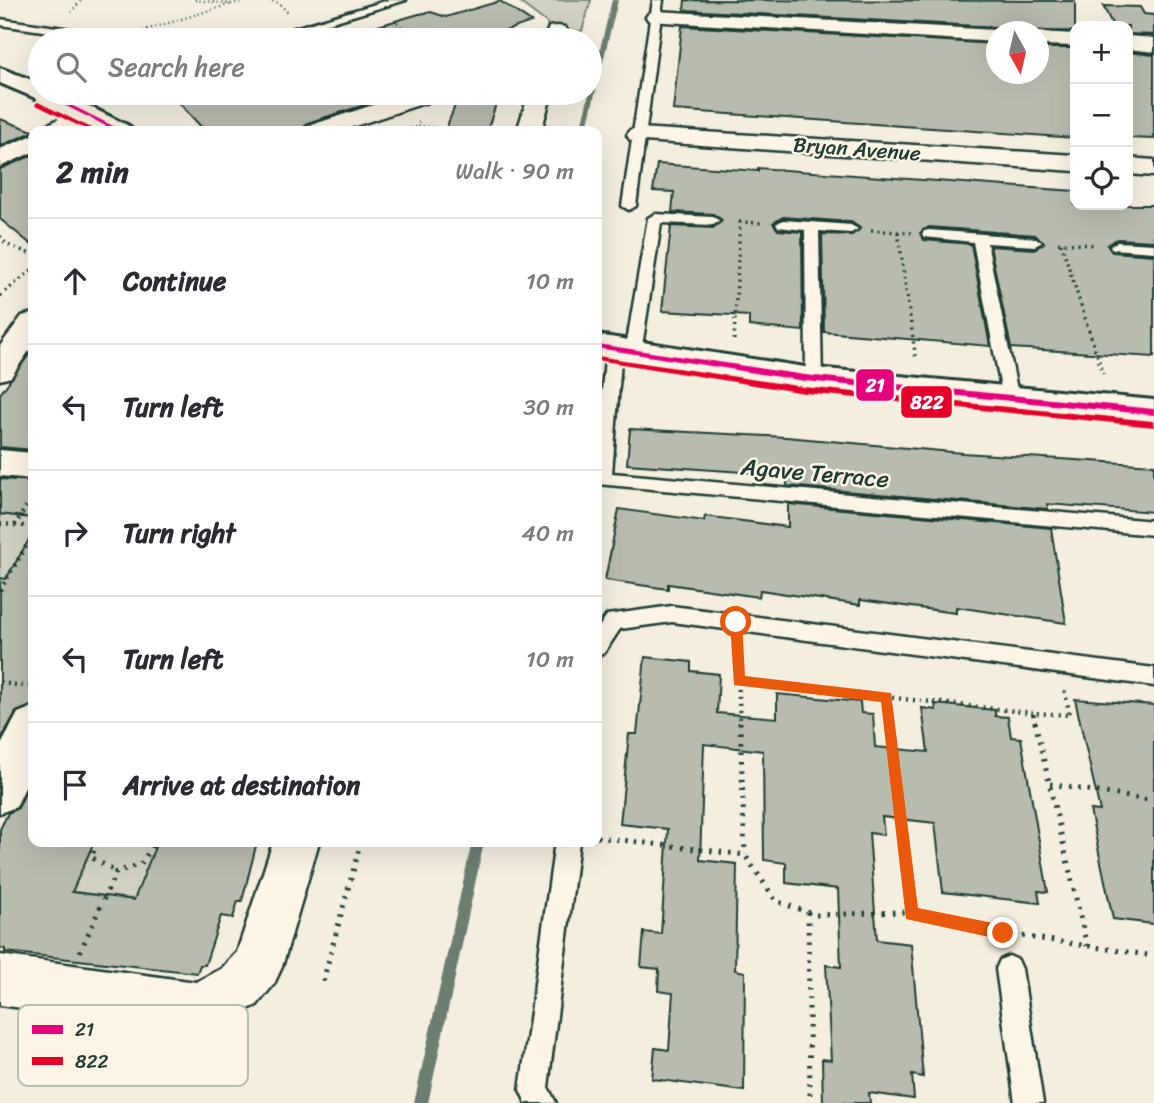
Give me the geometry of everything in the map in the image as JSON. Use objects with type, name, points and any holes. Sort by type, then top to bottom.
[{"type":"main road","points":[[0,75],[28,86]]},
{"type":"main road","points":[[88,105],[114,126]]},
{"type":"main road","points":[[614,350],[676,362],[814,380],[1154,411]]},
{"type":"street","points":[[657,8],[986,35]]},
{"type":"street","points":[[1049,39],[1070,40]]},
{"type":"street","points":[[1133,43],[1154,45]]},
{"type":"street","points":[[59,126],[86,105]]},
{"type":"street","points":[[332,126],[396,105]]},
{"type":"street","points":[[530,126],[537,105]]},
{"type":"street","name":"Bryan Avenue","points":[[639,135],[1070,163]]},
{"type":"street","points":[[0,159],[28,145]]},
{"type":"street","points":[[1133,166],[1154,168]]},
{"type":"street","points":[[0,369],[28,330]]},
{"type":"street","points":[[0,463],[28,466]]},
{"type":"street","points":[[0,792],[28,736]]},
{"type":"street","points":[[202,1005],[239,988],[257,967],[294,847]]},
{"type":"street","points":[[0,981],[183,1005]]},
{"type":"lane","points":[[302,28],[401,0]]},
{"type":"lane","points":[[629,206],[657,8]]},
{"type":"lane","points":[[0,22],[45,28]]},
{"type":"lane","points":[[614,350],[655,218],[713,221]]},
{"type":"lane","points":[[783,224],[851,229]]},
{"type":"lane","points":[[813,228],[814,380]]},
{"type":"lane","points":[[929,234],[1035,242]]},
{"type":"lane","points":[[979,237],[1011,399]]},
{"type":"lane","points":[[1117,246],[1150,248],[1154,267]]},
{"type":"lane","name":"Agave Terrace","points":[[614,350],[602,479],[1154,528]]},
{"type":"lane","points":[[602,639],[614,621],[672,614],[1154,677]]},
{"type":"lane","points":[[542,1103],[534,1090],[566,847]]},
{"type":"lane","points":[[1009,969],[1029,1103]]},
{"type":"path","points":[[195,0],[231,4]]},
{"type":"path","points":[[152,28],[250,0]]},
{"type":"path","points":[[397,23],[403,28]]},
{"type":"path","points":[[713,221],[783,224]]},
{"type":"path","points":[[734,341],[740,222]]},
{"type":"path","points":[[851,229],[929,234]]},
{"type":"path","points":[[898,232],[916,360]]},
{"type":"path","points":[[0,236],[6,244]]},
{"type":"path","points":[[1035,242],[1117,246]]},
{"type":"path","points":[[0,243],[28,253]]},
{"type":"path","points":[[1061,243],[1103,374]]},
{"type":"path","points":[[0,296],[28,273]]},
{"type":"path","points":[[15,525],[28,504]]},
{"type":"path","points":[[0,524],[28,526]]},
{"type":"path","points":[[0,590],[28,543]]},
{"type":"path","points":[[736,622],[745,855],[776,901],[815,915],[911,914],[1154,956]]},
{"type":"path","points":[[739,681],[1070,715],[1060,665]]},
{"type":"path","points":[[0,683],[28,686]]},
{"type":"path","points":[[887,697],[911,914]]},
{"type":"path","points":[[1033,713],[1087,946]]},
{"type":"path","points":[[1050,784],[1154,801]]},
{"type":"path","points":[[602,837],[745,855]]},
{"type":"path","points":[[96,847],[91,857],[116,872],[133,870],[147,861],[153,847]]},
{"type":"path","points":[[323,981],[360,847]]},
{"type":"path","points":[[63,989],[116,872]]},
{"type":"path","points":[[808,912],[810,1103]]},
{"type":"shaded area","points":[[517,0],[591,0],[583,28],[548,28],[547,23]]},
{"type":"shaded area","points":[[0,514],[28,517],[28,552],[0,600]]},
{"type":"shaded area","points":[[78,847],[169,847],[148,901],[59,890]]},
{"type":"building","points":[[685,0],[1075,1],[1075,21],[1070,21],[1070,31],[1049,31],[1049,21],[986,21],[986,26],[684,10]]},
{"type":"building","points":[[500,1],[531,22],[514,28],[371,28],[431,12],[446,17]]},
{"type":"building","points":[[1103,6],[1140,7],[1144,14],[1154,15],[1154,35],[1133,34],[1133,21],[1110,21]]},
{"type":"building","points":[[682,26],[986,43],[986,84],[1049,84],[1049,48],[1070,48],[1070,138],[673,110]]},
{"type":"building","points":[[1133,53],[1154,55],[1154,139],[1133,138]]},
{"type":"building","points":[[181,105],[364,105],[307,123],[305,126],[200,126]]},
{"type":"building","points":[[455,105],[496,105],[489,126],[447,126]]},
{"type":"building","points":[[0,119],[28,129],[28,134],[0,146]]},
{"type":"building","points":[[28,157],[28,242],[0,219],[0,169]]},
{"type":"building","points":[[657,164],[758,171],[758,168],[1070,191],[1070,210],[1133,210],[1133,205],[1154,205],[1154,241],[1117,239],[1107,245],[1112,252],[1154,255],[1154,357],[1011,348],[990,246],[1035,249],[1044,243],[1035,235],[929,227],[920,233],[924,240],[971,244],[990,346],[824,332],[822,234],[852,235],[860,228],[851,222],[783,217],[773,223],[778,230],[802,232],[803,331],[749,326],[749,316],[662,311],[671,226],[713,228],[722,220],[713,214],[672,212],[674,192],[653,191]]},
{"type":"building","points":[[28,356],[28,450],[0,447],[0,394]]},
{"type":"building","points":[[630,429],[786,437],[963,453],[1154,465],[1154,512],[1047,504],[1048,509],[787,486],[787,475],[627,464]]},
{"type":"building","points":[[0,479],[28,481],[28,517],[0,514]]},
{"type":"building","points":[[788,504],[1051,528],[1066,623],[956,607],[956,613],[860,600],[860,605],[760,590],[759,597],[668,584],[668,589],[605,580],[619,509],[704,521],[705,516],[788,527]]},
{"type":"building","points":[[28,542],[28,707],[16,712],[0,741],[0,578],[6,579]]},
{"type":"building","points":[[645,657],[691,662],[691,671],[719,674],[717,713],[777,718],[777,694],[860,702],[861,713],[873,714],[875,747],[928,752],[922,708],[936,710],[935,704],[995,710],[995,716],[1008,717],[1011,737],[1021,738],[1048,892],[1038,891],[1040,903],[943,892],[935,823],[882,817],[884,835],[869,833],[877,940],[911,944],[923,1077],[912,1075],[914,1099],[869,1093],[870,1103],[823,1103],[822,1059],[831,1060],[826,965],[841,967],[838,889],[786,883],[786,863],[764,860],[763,751],[704,744],[700,860],[737,864],[735,970],[745,972],[744,1091],[652,1079],[655,1048],[669,1050],[673,993],[658,991],[659,969],[641,967],[644,932],[661,934],[668,829],[620,824],[629,734],[637,734]]},
{"type":"building","points":[[1075,699],[1154,705],[1154,924],[1113,919],[1090,810],[1100,811]]},
{"type":"building","points":[[28,787],[28,847],[92,847],[72,892],[134,900],[155,847],[256,847],[242,901],[238,901],[233,918],[221,916],[205,965],[200,965],[197,973],[5,952],[5,949],[0,948],[0,829],[8,813],[18,808]]},
{"type":"waterway","points":[[602,53],[615,0]]},
{"type":"waterway","points":[[584,126],[589,105]]},
{"type":"waterway","points":[[421,1103],[477,847]]},
{"type":"transit line","name":"822","points":[[40,105],[83,126]]},
{"type":"transit line","name":"21","points":[[67,105],[110,126]]},
{"type":"transit line","name":"21","points":[[602,347],[805,378],[1154,412]]},
{"type":"transit line","name":"822","points":[[602,359],[804,390],[1153,424]]},
{"type":"route","points":[[736,622],[739,681],[887,697],[911,914],[1003,933]]}]
